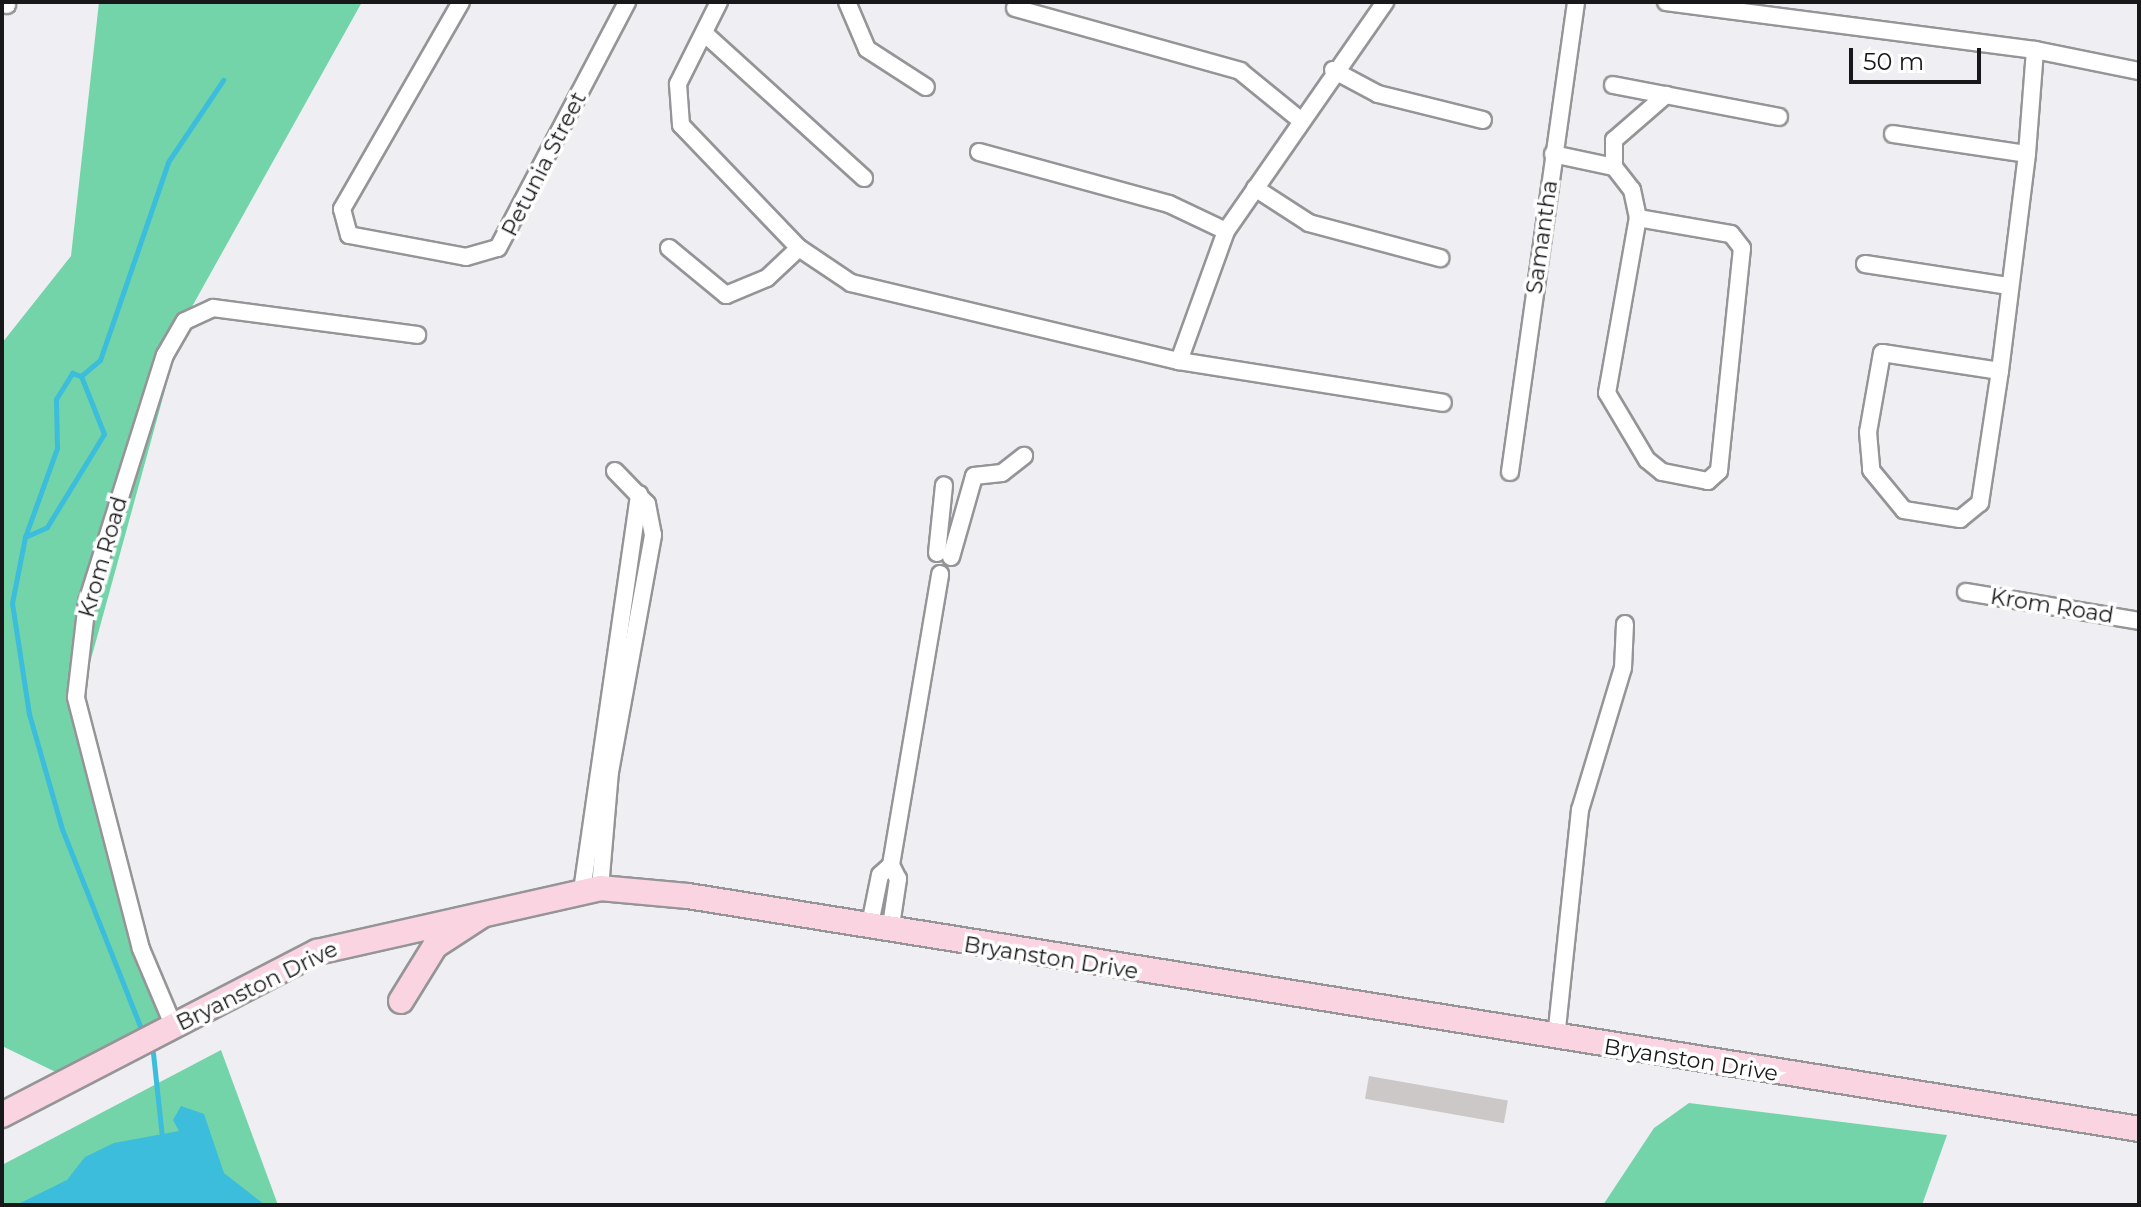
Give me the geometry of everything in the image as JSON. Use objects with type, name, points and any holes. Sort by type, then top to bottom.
[{"type":"street","name":"Petunia Street","points":[[461,2],[342,209],[349,235],[466,257],[498,248],[627,2]]},
{"type":"street","points":[[719,2],[678,84],[681,125],[799,248],[868,288],[1179,361],[1443,403]]},
{"type":"street","points":[[847,2],[867,49],[926,87]]},
{"type":"street","points":[[1179,361],[1226,231],[1333,70],[1385,2]]},
{"type":"street","name":"Samantha","points":[[1510,472],[1576,2]]},
{"type":"street","points":[[1666,2],[2035,50],[2139,71]]},
{"type":"street","points":[[1015,8],[1240,71],[1299,119]]},
{"type":"street","points":[[704,33],[864,178]]},
{"type":"street","points":[[2000,371],[1882,353],[1868,432],[1871,470],[1904,510],[1960,519],[1977,510],[2000,371],[2027,154],[2035,50]]},
{"type":"street","points":[[1333,70],[1378,94],[1483,120]]},
{"type":"street","points":[[1613,85],[1779,117]]},
{"type":"street","points":[[1614,167],[1622,128],[1666,95]]},
{"type":"street","points":[[1893,134],[2027,154]]},
{"type":"street","points":[[979,152],[1169,204],[1226,231]]},
{"type":"street","points":[[1553,154],[1614,167],[1632,190],[1638,218],[1606,383],[1609,407],[1662,472],[1708,481],[1719,471],[1742,248],[1731,234],[1638,218]]},
{"type":"street","points":[[1255,188],[1309,223],[1440,258]]},
{"type":"street","points":[[669,248],[726,295],[767,278],[799,248]]},
{"type":"street","points":[[1865,264],[2009,286]]},
{"type":"street","name":"Krom Road","points":[[174,1027],[141,949],[76,697],[87,602],[165,355],[191,315],[213,308],[417,335]]},
{"type":"street","points":[[880,930],[898,879],[891,865],[940,574],[932,566],[944,555],[974,476],[1002,473],[1024,456]]},
{"type":"street","points":[[591,890],[653,535],[639,494],[615,471]]},
{"type":"street","points":[[944,485],[944,555]]},
{"type":"street","name":"Krom Road","points":[[1966,592],[2139,621]]},
{"type":"street","points":[[1556,1038],[1580,810],[1623,668],[1625,624]]},
{"type":"street","name":"Bryanston Drive","points":[[2,1115],[317,952],[493,908],[591,890],[880,930],[2139,1129]]},
{"type":"street","points":[[401,1001],[435,946],[493,908]]},
{"type":"green space","points":[[99,2],[362,2],[184,321],[77,710],[145,967],[172,1022],[66,1077],[2,1046],[2,343],[71,256]]},
{"type":"green space","points":[[221,1050],[278,1205],[2,1205],[2,1165]]},
{"type":"green space","points":[[1689,1103],[1947,1135],[1922,1205],[1603,1205],[1654,1128]]},
{"type":"water","points":[[181,1106],[204,1114],[224,1173],[265,1205],[16,1205],[67,1180],[85,1157],[114,1143],[179,1131],[173,1120]]},
{"type":"building","points":[[1369,1076],[1508,1100],[1504,1123],[1365,1099]]},
{"type":"waterway","points":[[140,1026],[62,829],[29,714],[12,603],[25,537],[47,527],[104,434],[81,376],[100,360],[168,162],[223,80]]},
{"type":"waterway","points":[[25,537],[57,448],[56,399],[72,373],[81,376]]},
{"type":"waterway","points":[[153,1053],[162,1137]]}]
